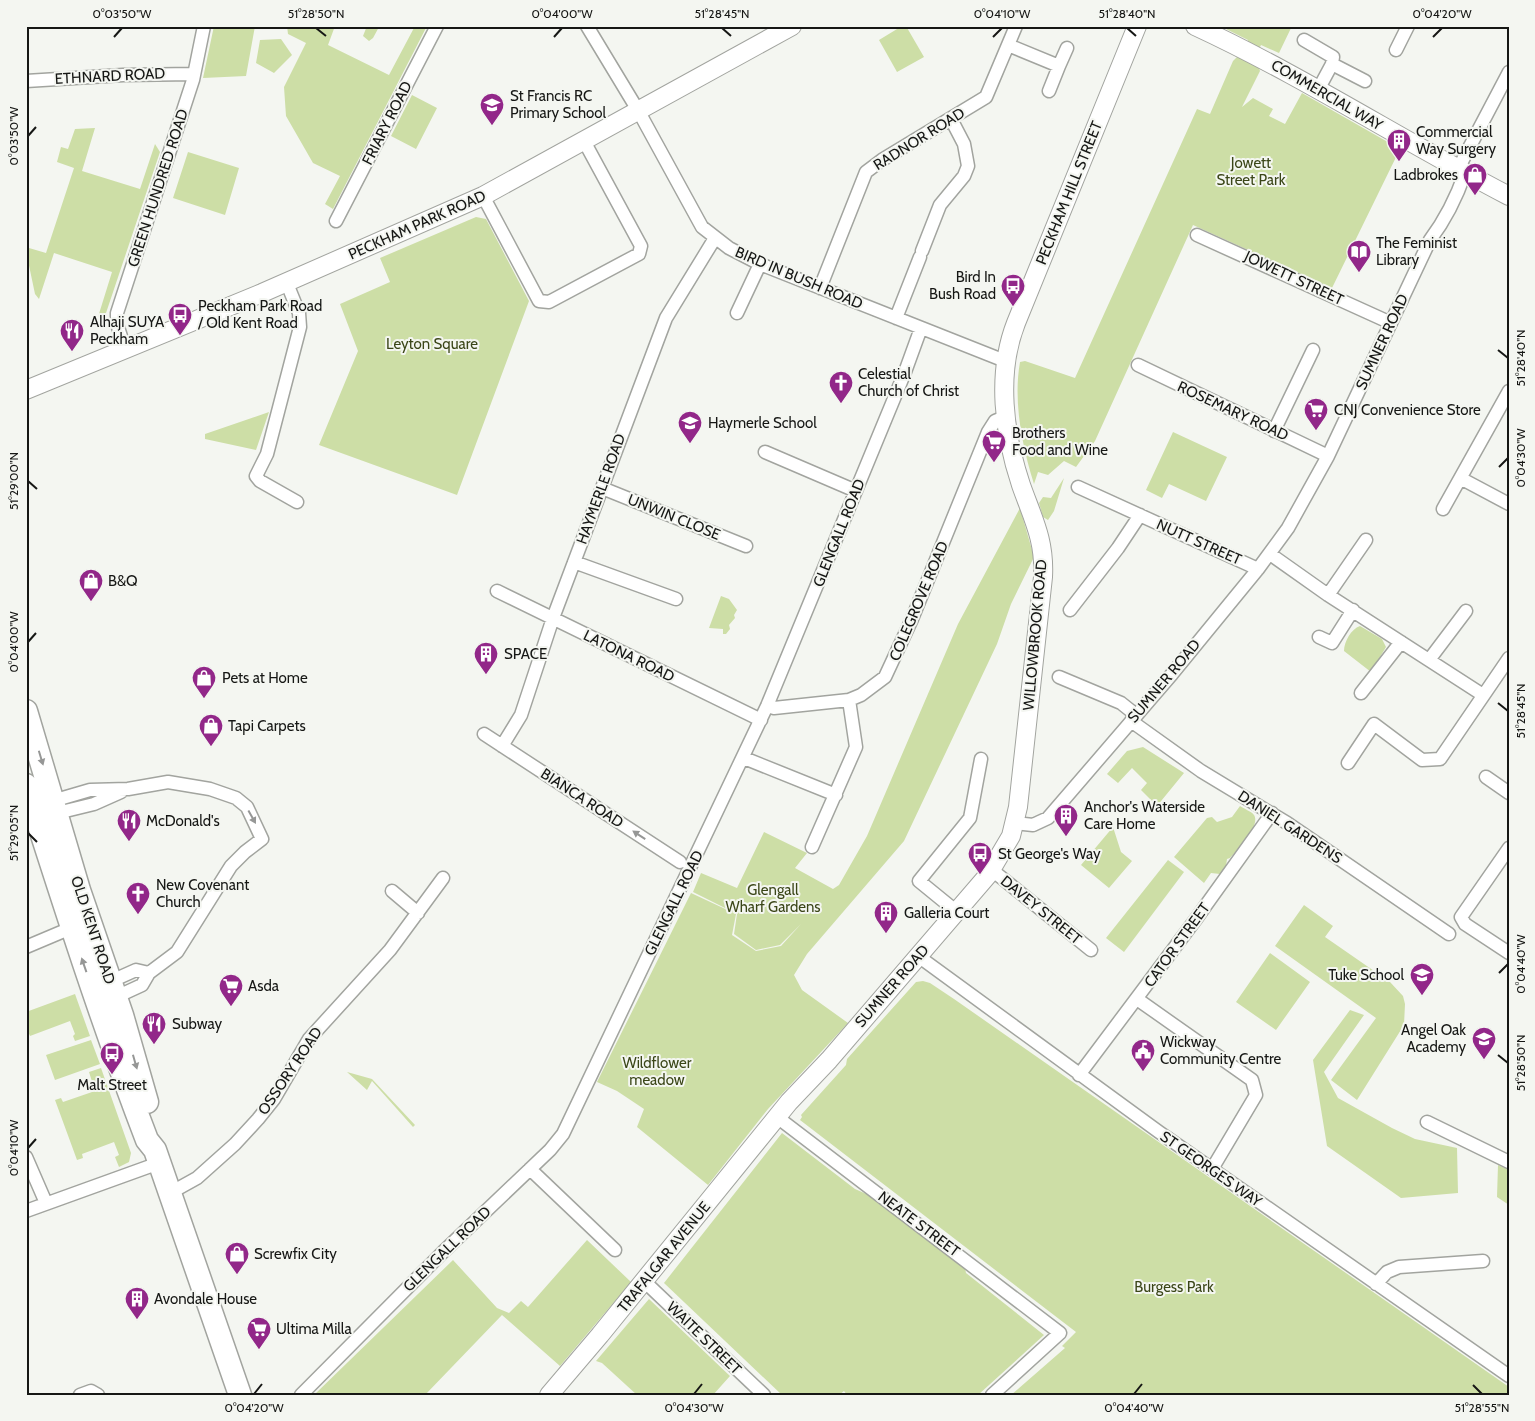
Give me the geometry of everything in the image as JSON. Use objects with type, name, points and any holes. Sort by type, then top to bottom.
[{"type":"highway","name":"OLD KENT ROAD","points":[[26,712],[107,991],[146,1140],[157,1156],[240,1395]]},
{"type":"highway","name":"OLD KENT ROAD","points":[[26,785],[71,928],[107,991]]},
{"type":"main road","name":"PECKHAM PARK ROAD","points":[[26,390],[286,282],[483,196],[639,112],[792,26]]},
{"type":"main road","name":"PECKHAM HILL STREET","points":[[1006,361],[1016,323],[1137,26]]},
{"type":"main road","name":"COMMERCIAL WAY","points":[[1196,26],[1267,60],[1461,175],[1509,196]]},
{"type":"main road","name":"WILLOWBROOK ROAD","points":[[1006,361],[1004,388],[1007,416],[1019,480],[1041,540],[1042,577],[1015,823]]},
{"type":"main road","name":"SUMNER ROAD","points":[[777,1117],[992,870],[1005,848],[1015,823]]},
{"type":"main road","name":"TRAFALGAR AVENUE","points":[[549,1395],[777,1117]]},
{"type":"street","name":"GREEN HUNDRED ROAD","points":[[125,349],[117,324],[117,313],[193,74],[204,26]]},
{"type":"street","name":"FRIARY ROAD","points":[[336,221],[438,26]]},
{"type":"street","name":"BIRD IN BUSH ROAD","points":[[587,26],[639,112],[702,227],[714,238],[760,264],[1006,361]]},
{"type":"street","name":"RADNOR ROAD","points":[[820,288],[866,172],[882,160],[988,95],[1016,26]]},
{"type":"street","points":[[1396,50],[1408,26]]},
{"type":"street","points":[[1304,40],[1333,57],[1332,64],[1318,90]]},
{"type":"street","points":[[1008,45],[1059,66]]},
{"type":"street","points":[[1049,91],[1067,48]]},
{"type":"street","points":[[1332,64],[1365,81]]},
{"type":"street","name":"ETHNARD ROAD","points":[[26,81],[142,74],[193,74]]},
{"type":"street","name":"SUMNER ROAD","points":[[1015,823],[1033,824],[1048,818],[1270,554],[1299,510],[1328,456],[1430,240],[1441,226],[1461,175],[1507,78]]},
{"type":"street","points":[[896,318],[940,205],[964,176],[968,166],[964,144],[951,119]]},
{"type":"street","points":[[483,196],[539,301],[543,303],[549,302],[639,254],[641,246],[584,141]]},
{"type":"street","name":"JOWETT STREET","points":[[1197,235],[1392,323]]},
{"type":"street","name":"HAYMERLE ROAD","points":[[502,746],[521,715],[553,618],[666,318],[714,238]]},
{"type":"street","points":[[737,313],[760,264]]},
{"type":"street","points":[[286,282],[299,313],[300,327],[267,454],[256,476],[260,481],[297,502]]},
{"type":"street","name":"GLENGALL ROAD","points":[[301,1395],[443,1252],[530,1169],[563,1134],[761,720],[921,328]]},
{"type":"street","points":[[1274,431],[1313,350]]},
{"type":"street","name":"ROSEMARY ROAD","points":[[1138,366],[1328,456]]},
{"type":"street","points":[[1443,509],[1462,479],[1509,391]]},
{"type":"street","name":"COLEGROVE ROAD","points":[[767,706],[774,708],[848,700],[861,696],[885,678],[916,611],[988,432],[995,421],[1007,416]]},
{"type":"street","points":[[765,452],[856,491]]},
{"type":"street","points":[[1462,479],[1509,504]]},
{"type":"street","name":"NUTT STREET","points":[[1078,487],[1258,569]]},
{"type":"street","name":"UNWIN CLOSE","points":[[602,488],[746,546]]},
{"type":"street","name":"NUTT STREET","points":[[1070,610],[1118,548],[1140,515]]},
{"type":"street","points":[[1328,595],[1366,540]]},
{"type":"street","points":[[1270,554],[1328,595],[1430,660],[1482,696]]},
{"type":"street","points":[[574,562],[676,599]]},
{"type":"street","name":"LATONA ROAD","points":[[497,591],[761,720]]},
{"type":"street","points":[[1319,637],[1332,643],[1353,610]]},
{"type":"street","points":[[1430,660],[1466,610]]},
{"type":"street","points":[[1361,694],[1401,642]]},
{"type":"street","points":[[1348,763],[1374,724],[1422,760],[1440,759],[1509,658]]},
{"type":"street","name":"DANIEL GARDENS","points":[[1058,678],[1121,704],[1134,718],[1201,771],[1272,813],[1449,934]]},
{"type":"street","points":[[812,847],[856,747],[848,700]]},
{"type":"street","name":"BIANCA ROAD","points":[[484,734],[680,862]]},
{"type":"street","points":[[744,758],[836,794]]},
{"type":"street","points":[[957,912],[919,881],[970,818],[981,759]]},
{"type":"street","points":[[1486,777],[1509,793]]},
{"type":"street","points":[[35,812],[55,807],[90,790],[128,789],[168,782],[222,791],[236,798],[247,807],[262,840],[245,852],[231,866],[177,952],[149,973],[142,985],[107,991]]},
{"type":"street","name":"CATOR STREET","points":[[1079,1075],[1137,999],[1272,813]]},
{"type":"street","points":[[1509,848],[1462,917],[1465,924],[1509,953]]},
{"type":"street","name":"DAVEY STREET","points":[[992,870],[1091,950]]},
{"type":"street","name":"OSSORY ROAD","points":[[170,1193],[203,1173],[258,1119],[274,1099],[309,1039],[390,950],[418,913],[426,898],[443,878]]},
{"type":"street","points":[[392,891],[418,913]]},
{"type":"street","points":[[26,947],[71,928]]},
{"type":"street","name":"ST GEORGES WAY","points":[[918,956],[1079,1075],[1509,1376]]},
{"type":"street","points":[[107,991],[136,970],[149,973]]},
{"type":"street","points":[[1137,999],[1252,1080],[1256,1095],[1212,1169]]},
{"type":"street","name":"NEATE STREET","points":[[777,1117],[1060,1333],[992,1395]]},
{"type":"street","points":[[1428,1122],[1509,1162]]},
{"type":"street","points":[[26,1211],[157,1156]]},
{"type":"street","points":[[26,1158],[46,1203]]},
{"type":"street","points":[[530,1169],[615,1250]]},
{"type":"street","points":[[1376,1284],[1387,1272],[1399,1266],[1483,1261]]},
{"type":"street","name":"WAITE STREET","points":[[644,1281],[764,1395]]},
{"type":"street","points":[[80,1395],[91,1391],[98,1395]]},
{"type":"green space","points":[[214,26],[255,26],[246,76],[203,78]]},
{"type":"green space","points":[[287,26],[335,26],[328,45],[389,75],[415,26],[427,26],[333,209],[325,204],[340,176],[313,163],[286,116],[284,87],[306,43],[288,34]]},
{"type":"green space","points":[[367,26],[379,27],[373,38],[369,41],[363,36]]},
{"type":"green space","points":[[902,26],[906,26],[924,57],[897,72],[879,40]]},
{"type":"green space","name":"Jowett Street Park","points":[[1220,26],[1292,26],[1279,53],[1261,45],[1252,64],[1259,68],[1260,71],[1242,107],[1253,98],[1273,109],[1269,116],[1285,124],[1302,93],[1400,149],[1332,288],[1193,225],[1095,441],[1076,467],[1064,461],[1048,475],[1038,472],[1034,484],[1022,439],[1018,408],[1020,362],[1025,361],[1075,378],[1197,109],[1210,114],[1233,61],[1237,57],[1240,58],[1248,40]]},
{"type":"green space","points":[[281,39],[292,55],[274,73],[256,63],[260,40]]},
{"type":"green space","points":[[412,95],[437,108],[416,149],[391,136]]},
{"type":"green space","points":[[95,128],[82,171],[140,189],[155,144],[160,152],[105,316],[98,317],[112,272],[54,253],[39,299],[35,294],[27,256],[29,248],[46,253],[74,168],[57,162],[61,147],[68,149],[75,129]]},
{"type":"green space","points":[[188,152],[239,168],[225,215],[173,198]]},
{"type":"green space","name":"Leyton Square","points":[[476,217],[486,219],[529,301],[457,495],[319,445],[358,351],[340,304],[390,282],[380,258]]},
{"type":"green space","points":[[269,412],[256,450],[205,439],[205,434]]},
{"type":"green space","points":[[1173,432],[1227,457],[1206,501],[1169,484],[1162,498],[1146,490]]},
{"type":"green space","points":[[1064,478],[1054,511],[1048,520],[1043,517],[1039,503],[1043,497],[1051,498]]},
{"type":"green space","points":[[1020,508],[1034,557],[1011,604],[997,644],[904,841],[807,954],[794,975],[802,990],[848,1023],[768,1109],[708,1185],[637,1127],[644,1109],[617,1091],[597,1082],[691,893],[736,914],[732,935],[756,951],[781,946],[801,924],[780,945],[756,950],[734,934],[737,914],[693,892],[701,873],[737,888],[764,832],[807,853],[795,868],[833,889],[839,885],[867,836],[958,624]]},
{"type":"green space","points":[[721,596],[729,599],[737,610],[734,615],[735,618],[729,625],[730,629],[726,634],[723,634],[723,629],[709,628]]},
{"type":"green space","points":[[1360,626],[1382,639],[1386,647],[1371,672],[1344,651],[1349,636]]},
{"type":"green space","points":[[1143,747],[1184,773],[1157,806],[1141,790],[1147,783],[1132,768],[1118,783],[1107,774],[1127,751]]},
{"type":"green space","points":[[1240,806],[1254,815],[1254,825],[1243,844],[1227,859],[1226,866],[1220,874],[1211,873],[1204,883],[1174,857],[1207,818],[1212,817],[1217,822],[1232,817]]},
{"type":"green space","points":[[1113,827],[1121,852],[1132,861],[1109,888],[1081,865]]},
{"type":"green space","points":[[1168,860],[1184,872],[1124,952],[1106,938]]},
{"type":"green space","points":[[1304,905],[1333,926],[1325,937],[1390,982],[1403,996],[1405,1004],[1404,1025],[1357,1100],[1331,1080],[1376,1018],[1275,946]]},
{"type":"green space","points":[[1270,953],[1310,982],[1276,1030],[1236,1002]]},
{"type":"green space","name":"Burgess Park","points":[[916,982],[930,983],[954,999],[1509,1387],[1509,1395],[1011,1395],[1065,1348],[1062,1346],[1076,1332],[800,1120],[801,1115],[846,1065],[847,1059]]},
{"type":"green space","points":[[75,994],[90,1036],[75,1041],[73,1036],[75,1034],[70,1021],[30,1036],[26,1027],[26,1012]]},
{"type":"green space","points":[[1350,1010],[1364,1015],[1324,1072],[1338,1098],[1415,1139],[1457,1148],[1458,1193],[1401,1198],[1327,1146],[1313,1060]]},
{"type":"green space","points":[[91,1040],[100,1064],[55,1080],[46,1055]]},
{"type":"green space","points":[[101,1068],[131,1153],[129,1162],[119,1167],[115,1157],[119,1155],[114,1142],[82,1154],[83,1158],[77,1160],[55,1100],[61,1098],[63,1102],[95,1091],[89,1072]]},
{"type":"green space","points":[[347,1072],[372,1079],[415,1125],[413,1127],[372,1081],[367,1090]]},
{"type":"green space","points":[[782,1133],[855,1189],[871,1196],[965,1268],[966,1273],[1044,1335],[978,1395],[847,1395],[844,1391],[839,1395],[782,1395],[664,1283]]},
{"type":"green space","points":[[1498,1165],[1509,1170],[1509,1205],[1497,1197]]},
{"type":"green space","points":[[587,1240],[631,1282],[560,1366],[502,1315],[425,1395],[314,1395],[453,1260],[497,1308],[509,1313],[521,1301],[528,1307]]},
{"type":"green space","points":[[649,1299],[730,1376],[713,1395],[637,1395],[602,1363],[596,1361]]},
{"type":"place","name":"St Francis RC Primary School","points":[[492,126]]},
{"type":"place","name":"Commercial Way Surgery","points":[[1399,162]]},
{"type":"place","name":"Ladbrokes","points":[[1475,196]]},
{"type":"place","name":"The Feminist Library","points":[[1359,273]]},
{"type":"place","name":"Bird In Bush Road","points":[[1013,307]]},
{"type":"place","name":"Peckham Park Road / Old Kent Road","points":[[180,336]]},
{"type":"place","name":"Alhaji SUYA Peckham","points":[[72,352]]},
{"type":"place","name":"Celestial Church of Christ","points":[[841,404]]},
{"type":"place","name":"CNJ Convenience Store","points":[[1316,431]]},
{"type":"place","name":"Haymerle School","points":[[690,444]]},
{"type":"place","name":"Brothers Food and Wine","points":[[994,463]]},
{"type":"place","name":"B&Q","points":[[91,602]]},
{"type":"place","name":"SPACE","points":[[486,675]]},
{"type":"place","name":"Pets at Home","points":[[204,699]]},
{"type":"place","name":"Tapi Carpets","points":[[211,747]]},
{"type":"place","name":"Anchor's Waterside Care Home","points":[[1066,837]]},
{"type":"place","name":"McDonald's","points":[[129,842]]},
{"type":"place","name":"St George's Way","points":[[980,875]]},
{"type":"place","name":"New Covenant Church","points":[[138,915]]},
{"type":"place","name":"Galleria Court","points":[[886,934]]},
{"type":"place","name":"Tuke School","points":[[1422,996]]},
{"type":"place","name":"Asda","points":[[231,1007]]},
{"type":"place","name":"Subway","points":[[154,1045]]},
{"type":"place","name":"Angel Oak Academy","points":[[1484,1060]]},
{"type":"place","name":"Wickway Community Centre","points":[[1143,1072]]},
{"type":"place","name":"Malt Street","points":[[112,1075]]},
{"type":"place","name":"Screwfix City","points":[[237,1275]]},
{"type":"place","name":"Avondale House","points":[[137,1320]]},
{"type":"place","name":"Ultima Milla","points":[[259,1350]]},
{"type":"park label","name":"Glengall Wharf Gardens","points":[[773,898]]},
{"type":"park label","name":"Wildflower meadow","points":[[657,1072]]}]
